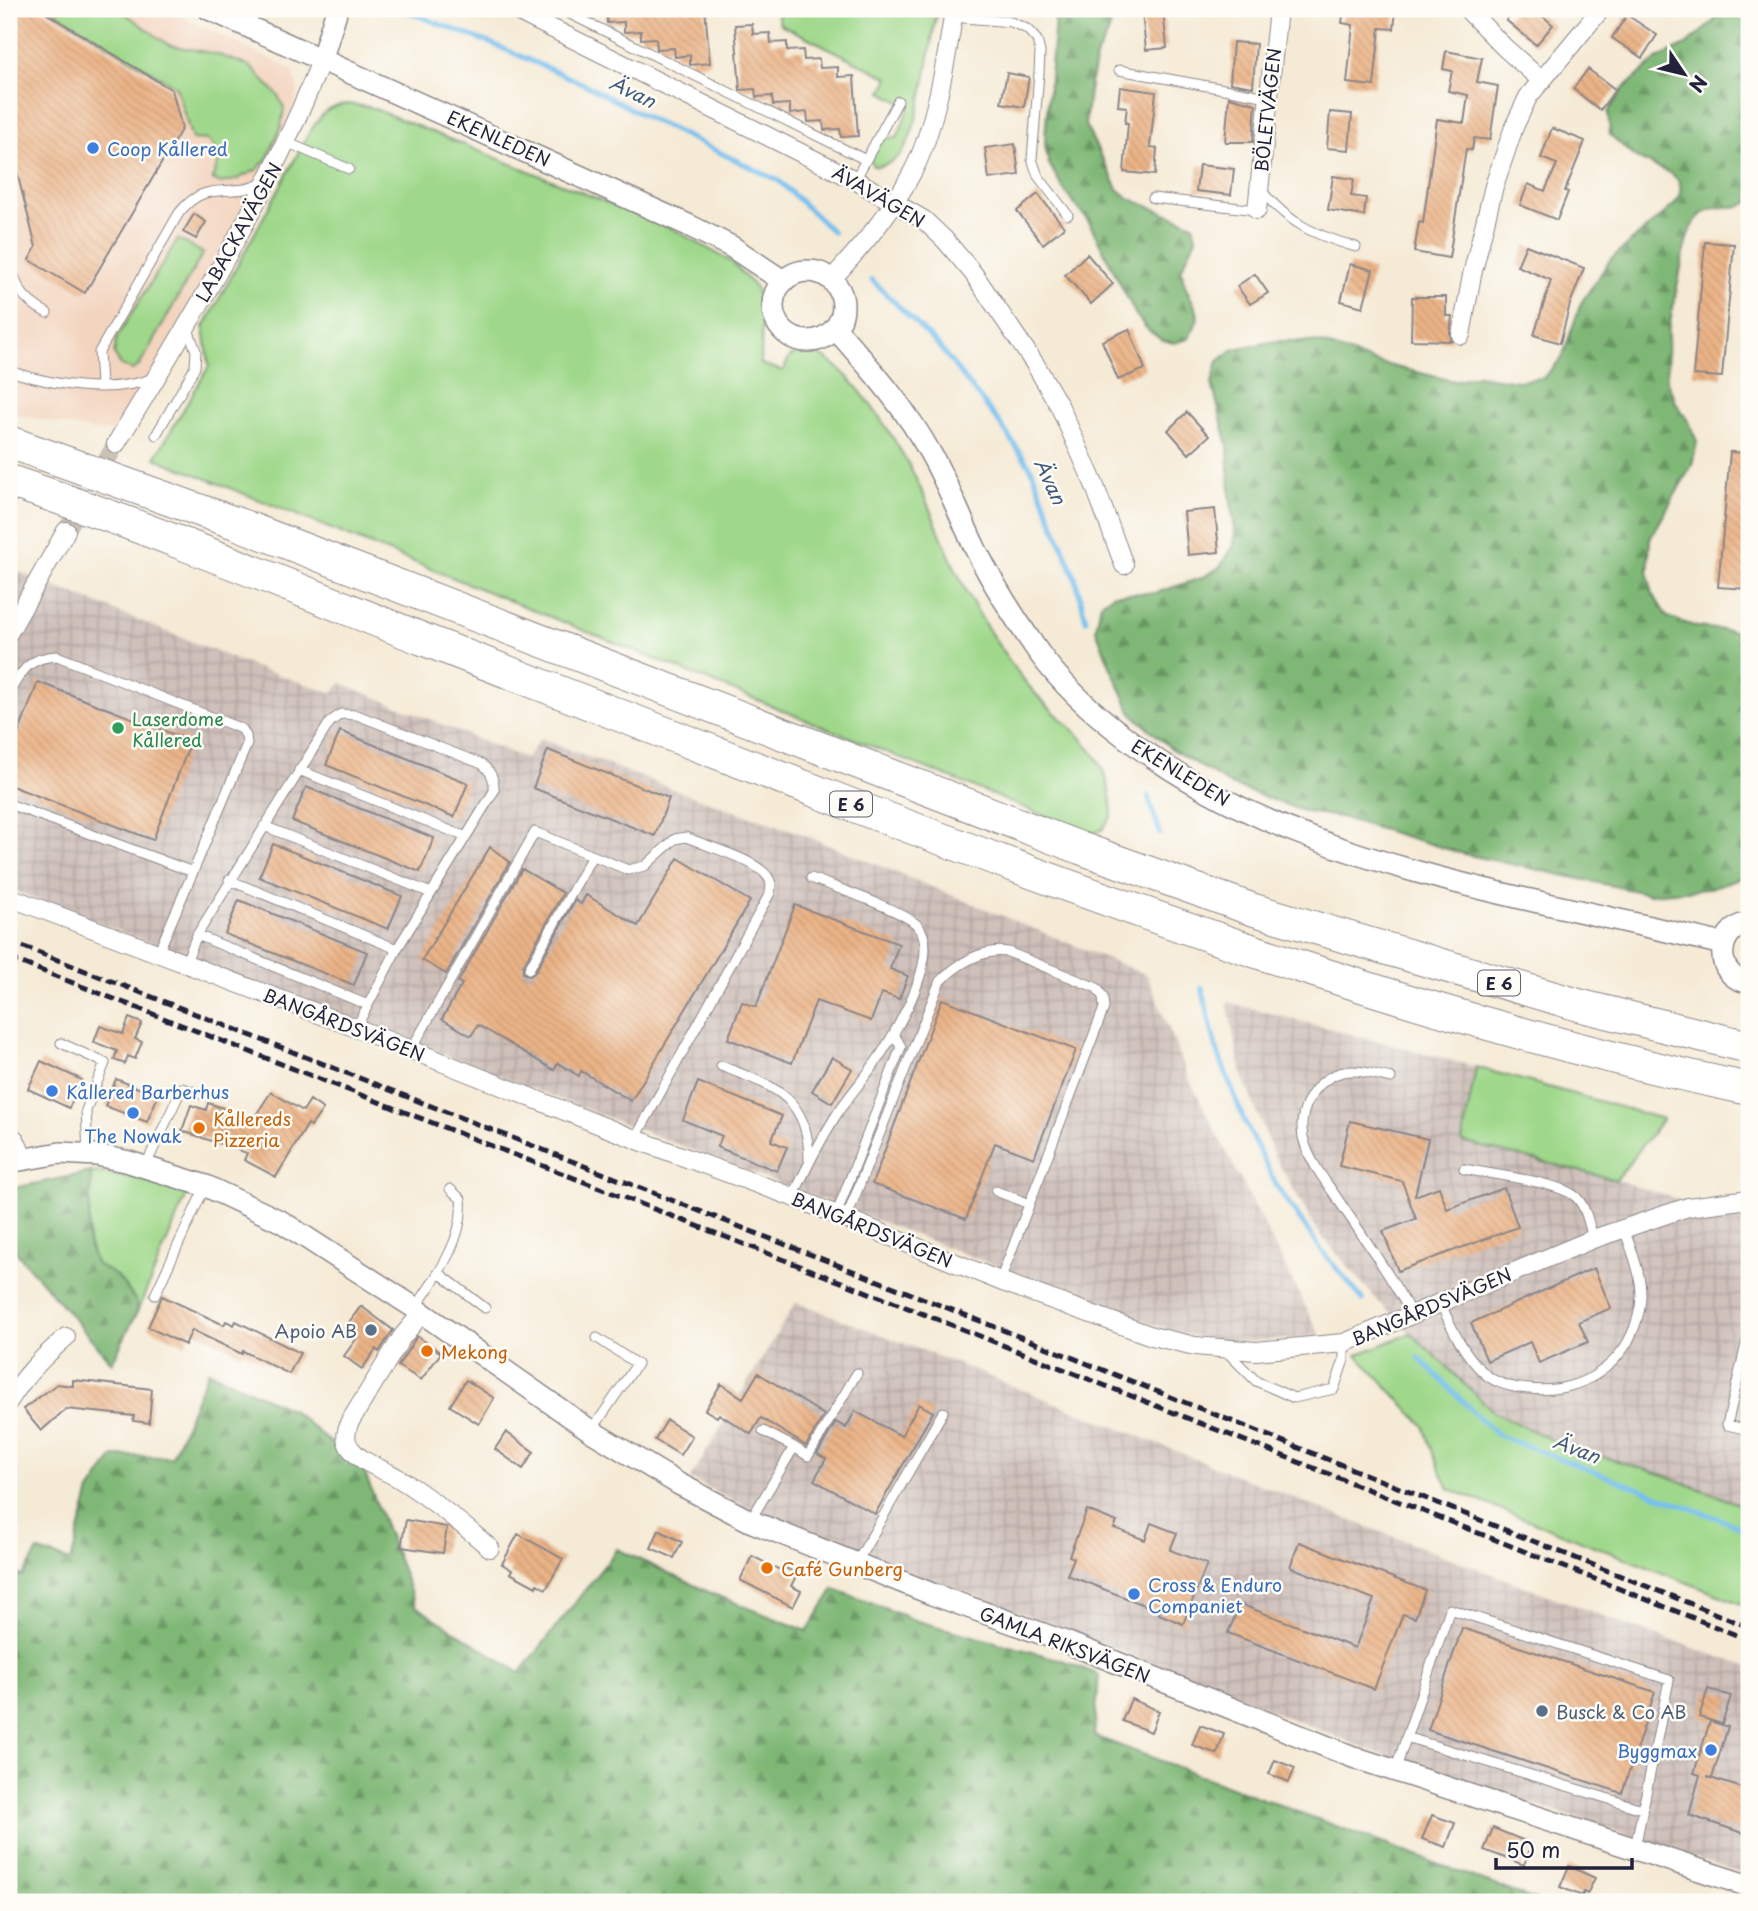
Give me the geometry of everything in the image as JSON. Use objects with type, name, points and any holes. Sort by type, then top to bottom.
[{"type":"highway","name":"E 6","points":[[9,442],[238,524],[1054,838],[1251,909],[1569,1003],[1749,1047]]},
{"type":"highway","name":"E 6","points":[[9,481],[221,558],[1068,887],[1224,943],[1416,1003],[1749,1089]]},
{"type":"street","name":"EKENLEDEN","points":[[209,9],[688,225],[732,247],[783,281]]},
{"type":"street","name":"LABACKAVÄGEN","points":[[116,444],[157,377],[266,182],[322,58],[337,9]]},
{"type":"street","name":"ÄVAVÄGEN","points":[[513,9],[855,180],[924,220],[973,273],[1035,364],[1060,407],[1124,565]]},
{"type":"street","name":"BÖLETVÄGEN","points":[[1256,210],[1278,9]]},
{"type":"street","points":[[1467,9],[1504,47],[1542,80]]},
{"type":"street","points":[[1461,335],[1472,275],[1494,186],[1514,127],[1528,97],[1601,9]]},
{"type":"street","points":[[832,279],[895,203],[915,169],[932,118],[953,13]]},
{"type":"street","points":[[807,270],[816,271],[832,279],[843,299],[842,314],[835,328],[827,335],[807,341],[787,334],[780,327],[773,308],[777,289],[783,281],[807,270]]},
{"type":"street","name":"EKENLEDEN","points":[[835,328],[881,380],[910,419],[938,468],[999,592],[1041,656],[1072,692],[1142,751],[1180,776],[1288,831],[1362,857],[1429,876],[1723,944]]},
{"type":"street","points":[[9,632],[66,531]]},
{"type":"street","name":"BANGÅRDSVÄGEN","points":[[9,897],[356,1028],[635,1139],[793,1197],[1000,1281],[1177,1343],[1226,1351],[1284,1350],[1344,1343],[1593,1239],[1688,1207],[1749,1199]]},
{"type":"street","points":[[1749,923],[1734,928],[1723,944],[1722,953],[1728,971],[1749,982]]},
{"type":"street","name":"GAMLA RIKSVÄGEN","points":[[18,1160],[60,1153],[88,1154],[145,1167],[206,1186],[282,1222],[418,1311],[591,1431],[679,1484],[750,1521],[856,1564],[1068,1643],[1353,1757],[1749,1886]]},
{"type":"street","points":[[418,1311],[349,1423],[345,1437],[350,1448],[360,1457],[430,1500],[490,1548]]},
{"type":"street","points":[[9,1401],[40,1359],[66,1337]]},
{"type":"lane","points":[[560,9],[866,160]]},
{"type":"lane","points":[[953,13],[1011,22],[1033,34],[1040,52],[1032,159],[1038,176],[1068,215]]},
{"type":"lane","points":[[1119,71],[1268,97]]},
{"type":"lane","points":[[855,180],[898,101]]},
{"type":"lane","points":[[286,142],[349,169]]},
{"type":"lane","points":[[101,385],[99,352],[179,213],[187,204],[206,192],[244,189],[266,182]]},
{"type":"lane","points":[[1259,188],[1275,207],[1312,233],[1356,247]]},
{"type":"lane","points":[[1153,198],[1256,210]]},
{"type":"lane","points":[[9,255],[14,283],[22,294],[47,313]]},
{"type":"lane","points":[[156,435],[195,367],[194,341],[186,325]]},
{"type":"lane","points":[[9,371],[79,387],[139,383],[157,377]]},
{"type":"lane","points":[[9,693],[29,664],[41,657],[57,656],[242,729],[246,736],[247,744],[158,954]]},
{"type":"lane","points":[[185,964],[197,935],[229,880],[330,722],[341,714],[357,715],[482,764],[491,772],[495,791],[397,949],[356,1028]]},
{"type":"lane","points":[[299,770],[466,837]]},
{"type":"lane","points":[[9,804],[193,872]]},
{"type":"lane","points":[[264,826],[431,894]]},
{"type":"lane","points":[[411,1050],[535,832],[628,870],[645,866],[675,839],[686,837],[752,864],[767,874],[771,883],[770,893],[635,1139]]},
{"type":"lane","points":[[529,969],[592,856]]},
{"type":"lane","points":[[793,1197],[809,1161],[835,1117],[894,1034],[909,1004],[923,965],[926,941],[922,932],[908,917],[811,878]]},
{"type":"lane","points":[[229,880],[397,949]]},
{"type":"lane","points":[[197,935],[368,1005]]},
{"type":"lane","points":[[841,1217],[940,981],[954,967],[983,954],[1008,952],[1082,981],[1097,988],[1103,997],[1104,1008],[1000,1281]]},
{"type":"lane","points":[[841,1217],[901,1047],[894,1034]]},
{"type":"lane","points":[[61,1043],[104,1063],[86,1111],[88,1154]]},
{"type":"lane","points":[[721,1066],[763,1082],[791,1101],[809,1136],[809,1161]]},
{"type":"lane","points":[[1391,1078],[1353,1070],[1335,1074],[1322,1081],[1303,1115],[1304,1142],[1314,1163],[1392,1278],[1411,1313]]},
{"type":"lane","points":[[145,1167],[182,1088],[204,1095]]},
{"type":"lane","points":[[9,1128],[19,1137],[18,1160]]},
{"type":"lane","points":[[1464,1169],[1561,1187],[1575,1196],[1584,1208],[1593,1239]]},
{"type":"lane","points":[[155,1296],[206,1186]]},
{"type":"lane","points":[[418,1311],[453,1244],[462,1207],[461,1199],[450,1189]]},
{"type":"lane","points":[[996,1191],[1029,1204]]},
{"type":"lane","points":[[462,1207],[475,1209]]},
{"type":"lane","points":[[1440,1302],[1457,1337],[1486,1375],[1500,1383],[1519,1388],[1549,1391],[1579,1385],[1603,1371],[1618,1354],[1632,1335],[1639,1314],[1641,1293],[1638,1269],[1624,1229]]},
{"type":"lane","points":[[439,1273],[485,1308]]},
{"type":"lane","points":[[1749,1332],[1727,1425],[1749,1430]]},
{"type":"lane","points":[[591,1431],[637,1364],[597,1338]]},
{"type":"lane","points":[[1226,1351],[1256,1381],[1294,1398],[1334,1389],[1344,1360],[1344,1343]]},
{"type":"lane","points":[[763,1431],[808,1455],[857,1373]]},
{"type":"lane","points":[[856,1564],[943,1412]]},
{"type":"lane","points":[[750,1521],[794,1447]]},
{"type":"lane","points":[[1395,1771],[1450,1609],[1669,1680],[1634,1850]]},
{"type":"lane","points":[[1406,1737],[1642,1810]]},
{"type":"shaded area","points":[[9,9],[165,9],[293,70],[298,90],[293,111],[270,164],[120,430],[100,432],[9,413]]},
{"type":"shaded area","points":[[9,568],[249,665],[332,693],[341,683],[526,759],[540,739],[797,832],[1147,975],[1189,1079],[1320,1335],[1232,1342],[1181,1334],[1125,1315],[9,889]]},
{"type":"shaded area","points":[[1227,1002],[1476,1067],[1463,1142],[1616,1180],[1719,1212],[1749,1216],[1749,1508],[1664,1475],[1563,1445],[1495,1413],[1456,1378],[1377,1300],[1318,1232],[1274,1155],[1242,1075]]},
{"type":"shaded area","points":[[796,1302],[1344,1518],[1632,1627],[1749,1667],[1749,1876],[1375,1752],[1060,1627],[789,1528],[690,1479]]},
{"type":"green space","points":[[50,9],[119,9],[169,45],[216,54],[250,66],[278,95],[284,108],[281,127],[268,157],[258,169],[235,180],[221,183],[212,179],[218,163],[218,154],[208,140],[192,139],[176,87]]},
{"type":"green space","points":[[779,9],[937,10],[913,130],[907,144],[893,161],[873,166],[870,158],[882,137],[897,138],[909,107],[882,92],[889,78],[780,24],[777,13]]},
{"type":"green space","points":[[1056,9],[1116,9],[1107,36],[1097,54],[1085,125],[1118,189],[1130,199],[1193,224],[1196,238],[1181,270],[1198,315],[1188,339],[1174,343],[1162,340],[1148,330],[1136,315],[1089,222],[1064,190],[1049,164],[1045,145]]},
{"type":"green space","points":[[1722,9],[1749,9],[1749,202],[1736,207],[1715,208],[1699,216],[1686,242],[1668,332],[1667,381],[1697,442],[1692,465],[1650,539],[1648,575],[1653,594],[1667,617],[1697,627],[1749,633],[1749,875],[1707,889],[1650,894],[1464,854],[1340,817],[1306,812],[1231,785],[1172,749],[1132,714],[1096,629],[1101,603],[1114,594],[1156,593],[1201,578],[1220,567],[1234,545],[1228,446],[1212,383],[1218,361],[1234,349],[1277,341],[1300,341],[1321,343],[1375,362],[1453,381],[1478,375],[1517,381],[1543,378],[1562,358],[1581,303],[1611,259],[1674,205],[1680,194],[1677,179],[1636,157],[1610,135],[1608,112],[1622,90],[1657,59],[1686,45],[1713,22]]},
{"type":"green space","points":[[347,104],[370,107],[673,229],[732,262],[755,287],[762,310],[761,364],[783,371],[790,357],[805,351],[822,356],[857,387],[899,447],[962,583],[990,632],[1027,684],[1084,741],[1104,771],[1112,816],[1102,830],[1090,834],[155,458],[209,366],[204,327],[309,133],[324,113]]},
{"type":"green space","points":[[178,239],[203,253],[139,366],[132,370],[121,365],[114,354],[117,337]]},
{"type":"green space","points":[[1476,1067],[1663,1119],[1616,1180],[1462,1142]]},
{"type":"green space","points":[[91,1172],[128,1176],[187,1194],[138,1310],[136,1301],[118,1277],[95,1264],[88,1242]]},
{"type":"green space","points":[[91,1172],[88,1242],[95,1263],[118,1277],[136,1301],[138,1310],[112,1363],[9,1244],[9,1189]]},
{"type":"green space","points":[[1411,1333],[1495,1413],[1563,1445],[1664,1475],[1749,1508],[1749,1607],[1449,1489],[1424,1426],[1357,1355]]},
{"type":"green space","points":[[208,1371],[292,1410],[364,1471],[416,1606],[520,1673],[617,1549],[713,1594],[807,1631],[834,1589],[917,1621],[1062,1660],[1099,1675],[1094,1736],[1540,1902],[9,1902],[9,1572],[23,1576],[38,1551],[71,1561],[90,1491],[114,1456],[172,1457]]},
{"type":"building","points":[[9,9],[39,9],[172,90],[182,128],[85,293],[29,260],[36,247],[9,141]]},
{"type":"building","points":[[606,9],[705,9],[710,63],[690,65],[690,55],[675,57],[674,48],[657,49],[656,38],[641,39],[641,31],[624,32],[624,22],[607,23]]},
{"type":"building","points":[[1344,9],[1396,9],[1394,29],[1380,28],[1374,86],[1347,83],[1353,25],[1342,23]]},
{"type":"building","points":[[1515,9],[1535,9],[1553,25],[1536,45],[1506,20]]},
{"type":"building","points":[[1163,11],[1167,48],[1146,50],[1142,13]]},
{"type":"building","points":[[1627,15],[1657,35],[1642,58],[1612,38]]},
{"type":"building","points":[[752,24],[753,34],[770,33],[771,43],[787,42],[787,51],[803,50],[804,60],[819,59],[820,68],[838,67],[838,77],[854,76],[858,136],[841,137],[840,129],[824,130],[823,121],[808,122],[807,112],[790,114],[790,104],[773,105],[772,96],[756,97],[755,89],[740,90],[735,25]]},
{"type":"building","points":[[1233,42],[1256,44],[1253,87],[1230,83]]},
{"type":"building","points":[[1446,51],[1482,58],[1477,82],[1498,86],[1490,140],[1474,138],[1472,150],[1466,149],[1449,258],[1414,252],[1419,222],[1423,223],[1437,119],[1464,123],[1468,95],[1448,91],[1452,71],[1443,69]]},
{"type":"building","points":[[1588,69],[1616,90],[1600,110],[1573,89]]},
{"type":"building","points":[[1007,73],[1029,77],[1024,107],[1001,103]]},
{"type":"building","points":[[1120,87],[1156,92],[1150,147],[1157,148],[1155,175],[1124,172],[1128,123],[1125,123],[1127,107],[1118,106]]},
{"type":"building","points":[[1229,97],[1256,104],[1253,142],[1225,142]]},
{"type":"building","points":[[1330,112],[1352,114],[1349,150],[1327,148]]},
{"type":"building","points":[[1552,128],[1585,141],[1565,191],[1568,192],[1557,220],[1520,205],[1528,184],[1545,191],[1557,164],[1541,158]]},
{"type":"building","points":[[1015,144],[1019,175],[989,179],[985,148]]},
{"type":"building","points":[[1199,165],[1234,169],[1231,195],[1196,191]]},
{"type":"building","points":[[1333,176],[1354,179],[1351,196],[1366,198],[1364,216],[1328,210]]},
{"type":"building","points":[[1038,194],[1064,227],[1043,244],[1017,211]]},
{"type":"building","points":[[194,214],[206,222],[196,239],[183,232]]},
{"type":"building","points":[[1705,242],[1734,244],[1722,377],[1693,375]]},
{"type":"building","points":[[1526,245],[1584,268],[1570,304],[1560,343],[1534,335],[1551,280],[1517,266]]},
{"type":"building","points":[[1087,254],[1113,284],[1091,304],[1065,275]]},
{"type":"building","points":[[1350,264],[1373,270],[1363,307],[1341,301]]},
{"type":"building","points":[[1255,274],[1268,293],[1250,304],[1237,286]]},
{"type":"building","points":[[1412,297],[1446,297],[1446,316],[1452,316],[1452,341],[1411,340]]},
{"type":"building","points":[[1129,329],[1145,369],[1118,380],[1102,341]]},
{"type":"building","points":[[1187,412],[1209,436],[1189,454],[1168,430]]},
{"type":"building","points":[[1730,452],[1749,453],[1748,589],[1718,587]]},
{"type":"building","points":[[1215,509],[1219,552],[1188,555],[1184,512]]},
{"type":"building","points":[[38,682],[191,741],[153,840],[9,785],[9,758]]},
{"type":"building","points":[[340,731],[468,783],[454,817],[326,765]]},
{"type":"building","points":[[548,750],[669,798],[655,836],[533,788]]},
{"type":"building","points":[[306,787],[434,838],[420,872],[292,821]]},
{"type":"building","points":[[273,844],[402,896],[388,929],[259,877]]},
{"type":"building","points":[[490,847],[510,862],[446,974],[422,960]]},
{"type":"building","points":[[678,858],[750,901],[631,1101],[581,1071],[579,1076],[558,1063],[554,1070],[478,1025],[471,1036],[442,1019],[462,984],[458,982],[522,869],[563,893],[523,966],[523,973],[530,976],[535,972],[575,900],[581,904],[586,895],[638,926]]},
{"type":"building","points":[[239,900],[367,952],[354,985],[225,934]]},
{"type":"building","points":[[795,905],[899,944],[890,969],[908,976],[899,999],[882,993],[871,1021],[816,1001],[792,1063],[728,1039],[742,1002],[756,1007]]},
{"type":"building","points":[[942,999],[1076,1050],[1034,1158],[995,1143],[966,1219],[872,1184]]},
{"type":"building","points":[[129,1018],[142,1023],[135,1039],[142,1042],[135,1059],[128,1056],[125,1064],[114,1060],[117,1051],[94,1042],[100,1026],[123,1034]]},
{"type":"building","points":[[832,1057],[852,1069],[832,1103],[812,1091]]},
{"type":"building","points":[[41,1061],[82,1080],[69,1108],[28,1089]]},
{"type":"building","points":[[116,1079],[158,1096],[147,1122],[105,1106]]},
{"type":"building","points":[[698,1082],[782,1116],[771,1141],[787,1147],[777,1171],[717,1147],[722,1136],[683,1120]]},
{"type":"building","points":[[271,1092],[303,1111],[310,1100],[323,1109],[311,1126],[308,1124],[276,1177],[244,1160],[247,1153],[182,1131],[191,1105],[206,1110],[208,1103],[223,1108],[221,1114],[250,1124]]},
{"type":"building","points":[[1350,1121],[1428,1139],[1415,1196],[1439,1187],[1447,1209],[1504,1188],[1518,1227],[1398,1271],[1383,1231],[1416,1219],[1402,1181],[1339,1166]]},
{"type":"building","points":[[1594,1268],[1611,1308],[1579,1322],[1588,1342],[1539,1363],[1530,1342],[1487,1361],[1471,1323]]},
{"type":"building","points":[[162,1296],[224,1325],[226,1321],[234,1325],[236,1321],[300,1353],[289,1374],[192,1330],[185,1345],[148,1327]]},
{"type":"building","points":[[361,1306],[393,1330],[379,1352],[376,1349],[362,1369],[344,1356],[357,1338],[344,1329]]},
{"type":"building","points":[[417,1336],[441,1353],[421,1380],[398,1366]]},
{"type":"building","points":[[758,1373],[824,1415],[806,1446],[761,1418],[751,1434],[719,1414],[717,1417],[705,1410],[721,1384],[743,1398]]},
{"type":"building","points":[[73,1380],[152,1389],[149,1423],[133,1421],[134,1416],[66,1409],[41,1431],[23,1409],[57,1384],[73,1386]]},
{"type":"building","points":[[466,1380],[494,1398],[479,1424],[450,1406]]},
{"type":"building","points":[[919,1404],[933,1412],[875,1514],[814,1480],[826,1459],[817,1454],[836,1422],[846,1428],[855,1411],[901,1436]]},
{"type":"building","points":[[667,1420],[692,1436],[680,1455],[655,1440]]},
{"type":"building","points":[[506,1432],[534,1452],[523,1469],[495,1449]]},
{"type":"building","points":[[1087,1510],[1117,1522],[1114,1528],[1145,1540],[1151,1523],[1177,1533],[1170,1550],[1207,1564],[1183,1624],[1159,1614],[1160,1611],[1067,1575],[1074,1558],[1069,1556]]},
{"type":"building","points":[[406,1520],[447,1527],[443,1553],[401,1547]]},
{"type":"building","points":[[659,1530],[682,1542],[674,1558],[651,1548]]},
{"type":"building","points":[[518,1534],[563,1559],[546,1589],[537,1584],[536,1587],[510,1573],[512,1570],[502,1564]]},
{"type":"building","points":[[1299,1542],[1425,1590],[1415,1618],[1403,1614],[1374,1689],[1228,1633],[1240,1604],[1355,1648],[1374,1599],[1290,1567]]},
{"type":"building","points":[[752,1556],[780,1570],[782,1566],[797,1574],[791,1586],[801,1591],[793,1607],[740,1580]]},
{"type":"building","name":"Busck & Co AB","points":[[1462,1628],[1655,1692],[1622,1793],[1428,1730]]},
{"type":"building","points":[[1708,1689],[1731,1696],[1722,1724],[1699,1717]]},
{"type":"building","points":[[1131,1699],[1159,1711],[1151,1732],[1122,1721]]},
{"type":"building","name":"Byggmax","points":[[1710,1721],[1728,1727],[1712,1778],[1707,1777],[1749,1790],[1749,1835],[1689,1815],[1700,1775],[1694,1773]]},
{"type":"building","points":[[1200,1725],[1224,1734],[1217,1754],[1192,1745]]},
{"type":"building","points":[[1275,1760],[1295,1768],[1289,1782],[1269,1774]]},
{"type":"building","points":[[1432,1815],[1455,1823],[1446,1847],[1422,1839]]},
{"type":"building","points":[[1493,1828],[1532,1844],[1524,1865],[1484,1850]]},
{"type":"building","points":[[1569,1866],[1595,1878],[1587,1894],[1584,1892],[1582,1896],[1560,1887]]},
{"type":"waterway","name":"Ävan","points":[[400,9],[495,45],[584,84],[779,181],[833,232]]},
{"type":"waterway","name":"Ävan","points":[[872,280],[937,344],[1031,468],[1075,577],[1086,620]]},
{"type":"waterway","name":"Ävan","points":[[1148,796],[1160,834]]},
{"type":"waterway","name":"Ävan","points":[[1202,988],[1216,1047],[1243,1118],[1276,1185],[1322,1251],[1363,1300]]},
{"type":"waterway","name":"Ävan","points":[[1419,1358],[1497,1435],[1749,1530]]},
{"type":"tunnel","points":[[66,531],[116,444]]},
{"type":"railway","points":[[9,941],[950,1309],[1749,1627]]},
{"type":"railway","points":[[9,958],[944,1322],[1749,1640]]},
{"type":"place","name":"Coop Kållered","points":[[93,148]]},
{"type":"place","name":"Laserdome Kållered","points":[[118,728]]},
{"type":"place","name":"Kållered Barberhus","points":[[52,1091]]},
{"type":"place","name":"The Nowak","points":[[133,1113]]},
{"type":"place","name":"Kållereds Pizzeria","points":[[199,1128]]},
{"type":"place","name":"Apoio AB","points":[[371,1330]]},
{"type":"place","name":"Mekong","points":[[427,1351]]},
{"type":"place","name":"Café Gunberg","points":[[767,1568]]},
{"type":"place","name":"Cross & Enduro Companiet","points":[[1134,1594]]},
{"type":"place","name":"Busck & Co AB","points":[[1542,1711]]},
{"type":"place","name":"Byggmax","points":[[1711,1750]]}]
